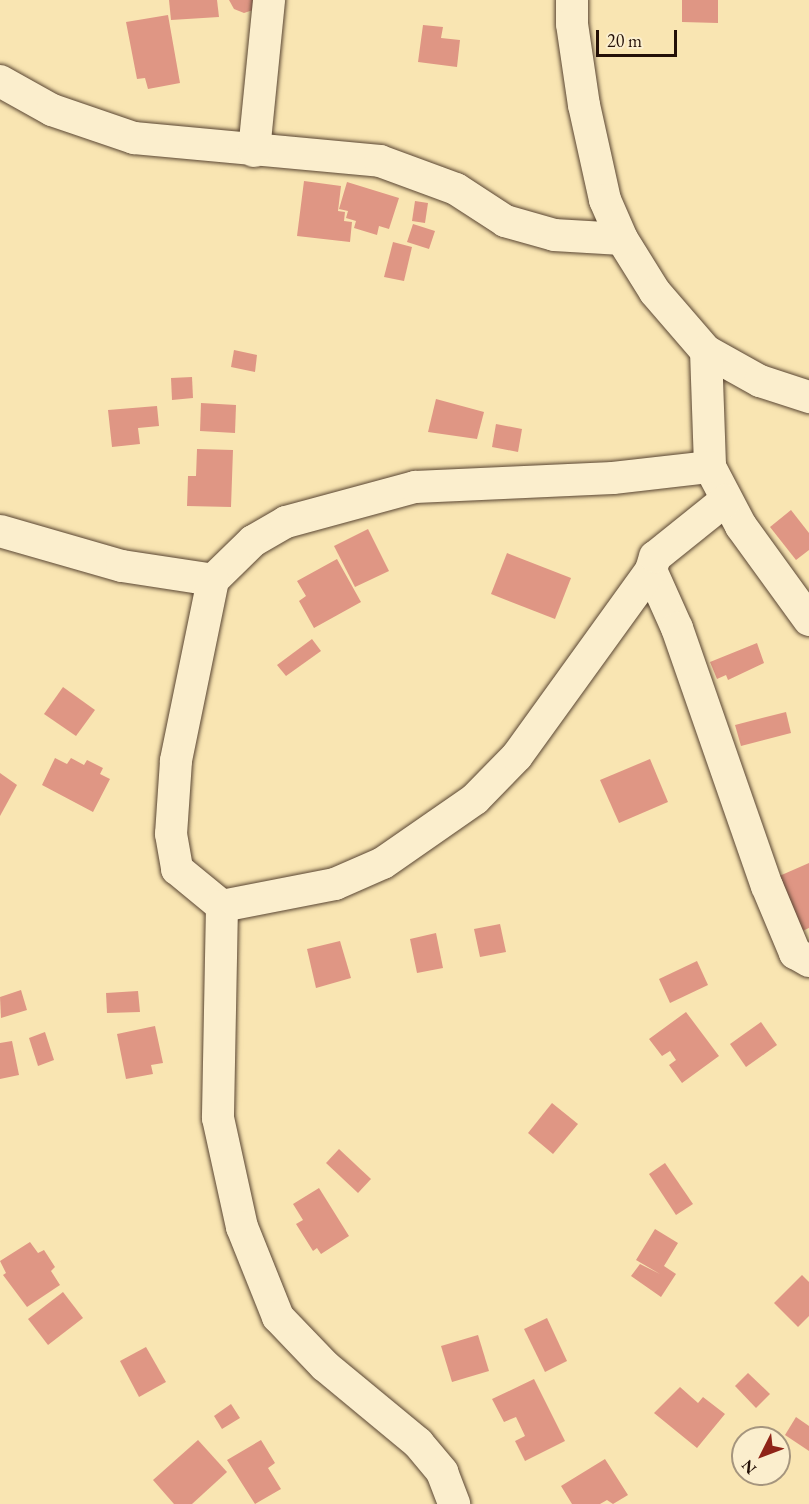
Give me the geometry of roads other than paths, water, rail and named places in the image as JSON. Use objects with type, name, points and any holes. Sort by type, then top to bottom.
[{"type":"street","points":[[254,151],[269,0]]},
{"type":"street","points":[[572,0],[572,24],[584,105],[605,200],[622,239],[655,292],[706,351],[760,381],[809,397]]},
{"type":"street","points":[[0,81],[52,110],[134,138],[380,161],[456,189],[505,221],[554,235],[622,239]]},
{"type":"street","points":[[706,351],[710,467],[726,500],[809,620]]},
{"type":"street","points":[[222,906],[177,869],[171,834],[176,761],[213,580],[253,541],[286,522],[416,488],[613,477],[710,467]]},
{"type":"street","points":[[222,906],[335,884],[383,863],[475,799],[517,756],[651,570],[655,557],[678,534],[726,500]]},
{"type":"street","points":[[0,531],[122,566],[213,580]]},
{"type":"street","points":[[651,570],[676,628],[767,886],[795,953],[809,961]]},
{"type":"street","points":[[222,906],[218,1118],[242,1227],[278,1317],[325,1366],[418,1443],[442,1472],[454,1504]]}]
